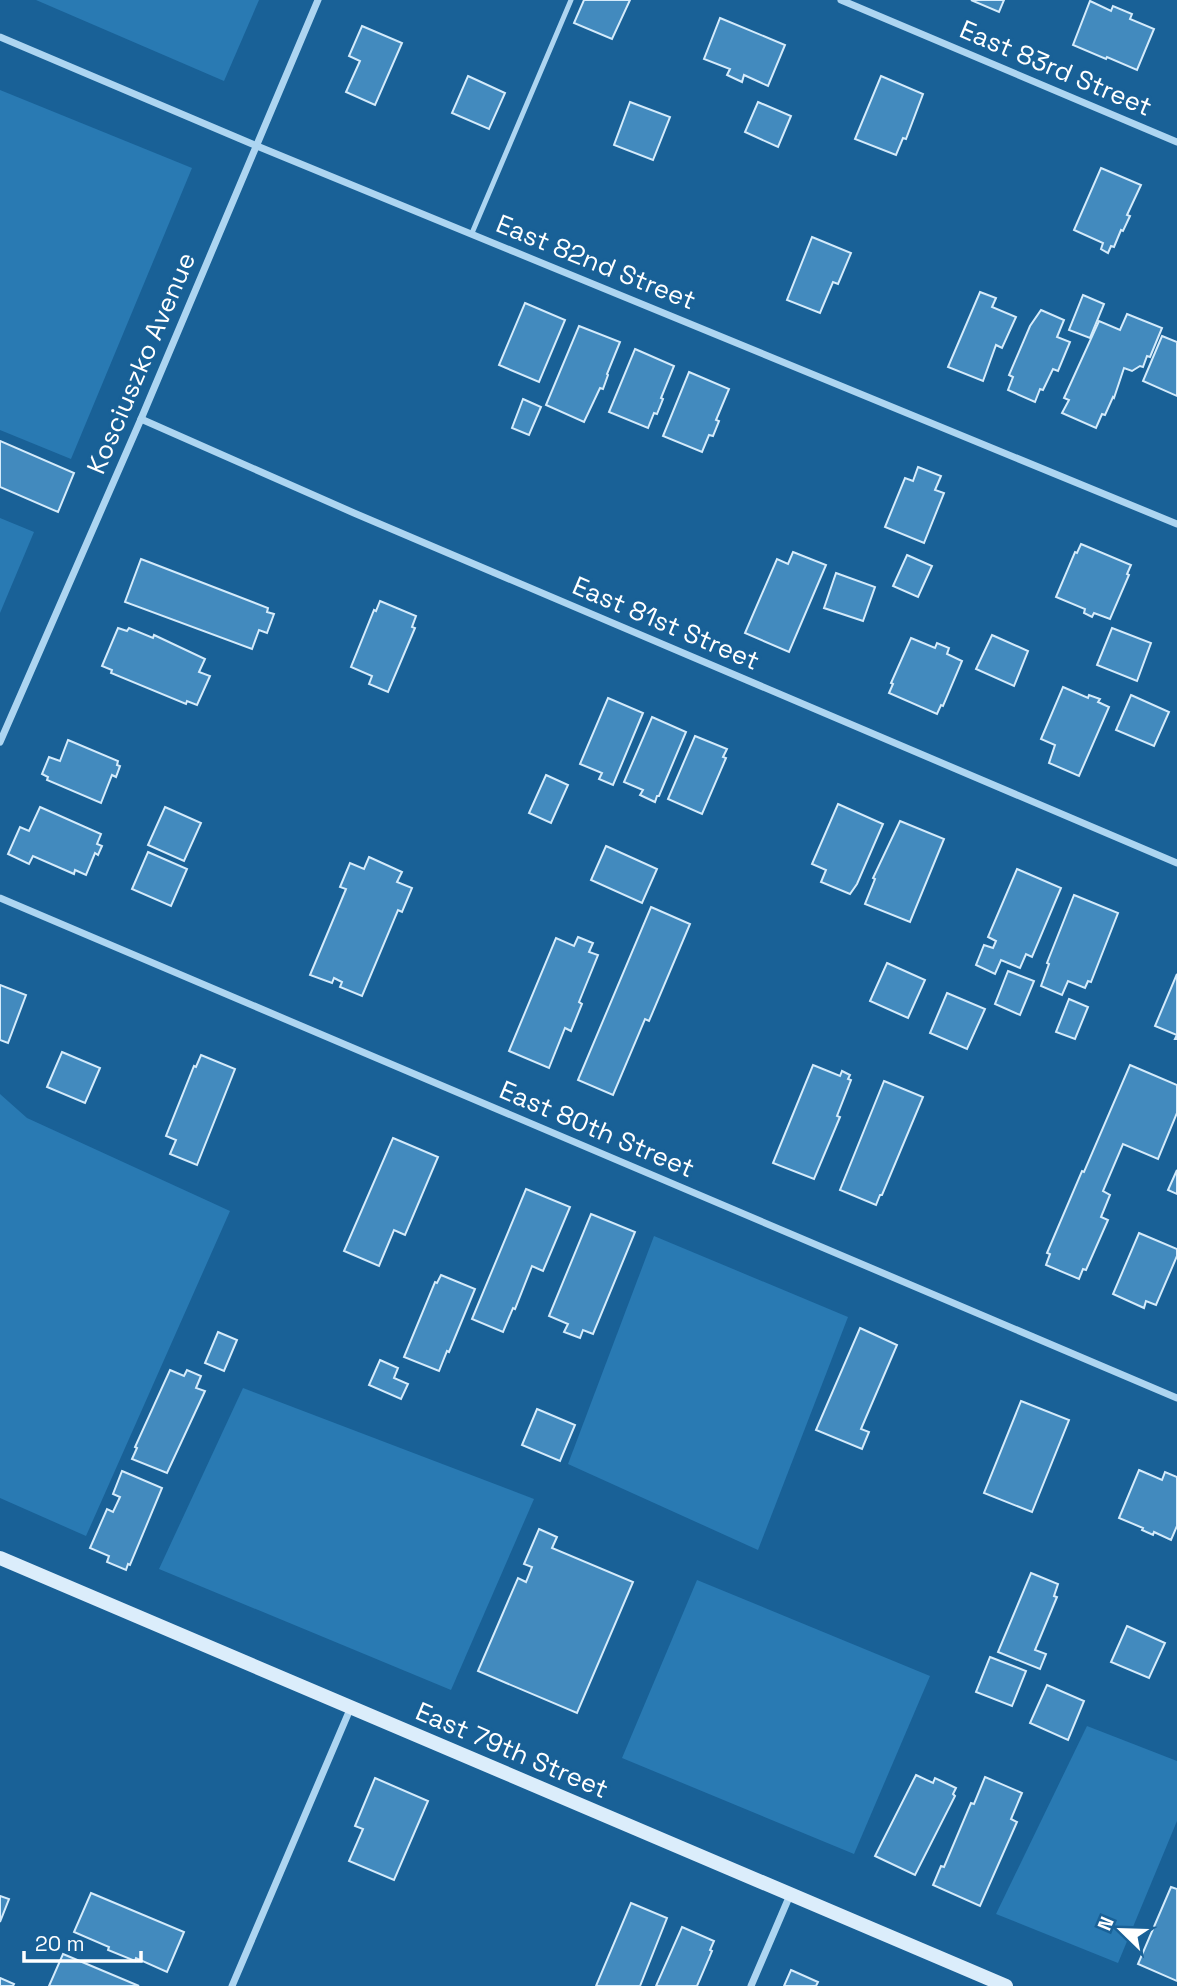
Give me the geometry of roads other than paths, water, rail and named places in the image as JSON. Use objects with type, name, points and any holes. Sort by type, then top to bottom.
[{"type":"main road","name":"East 79th Street","points":[[0,1558],[1006,1986]]},
{"type":"street","name":"Kosciuszko Avenue","points":[[0,742],[141,419],[318,0]]},
{"type":"street","name":"East 83rd Street","points":[[841,0],[1177,142]]},
{"type":"street","name":"East 82nd Street","points":[[0,37],[257,146],[1177,524]]},
{"type":"street","name":"East 81st Street","points":[[141,419],[354,513],[1177,863]]},
{"type":"street","name":"East 80th Street","points":[[0,898],[1177,1398]]},
{"type":"street","points":[[232,1986],[351,1707]]},
{"type":"street","points":[[751,1986],[790,1895]]},
{"type":"lane","points":[[472,233],[572,0]]}]
